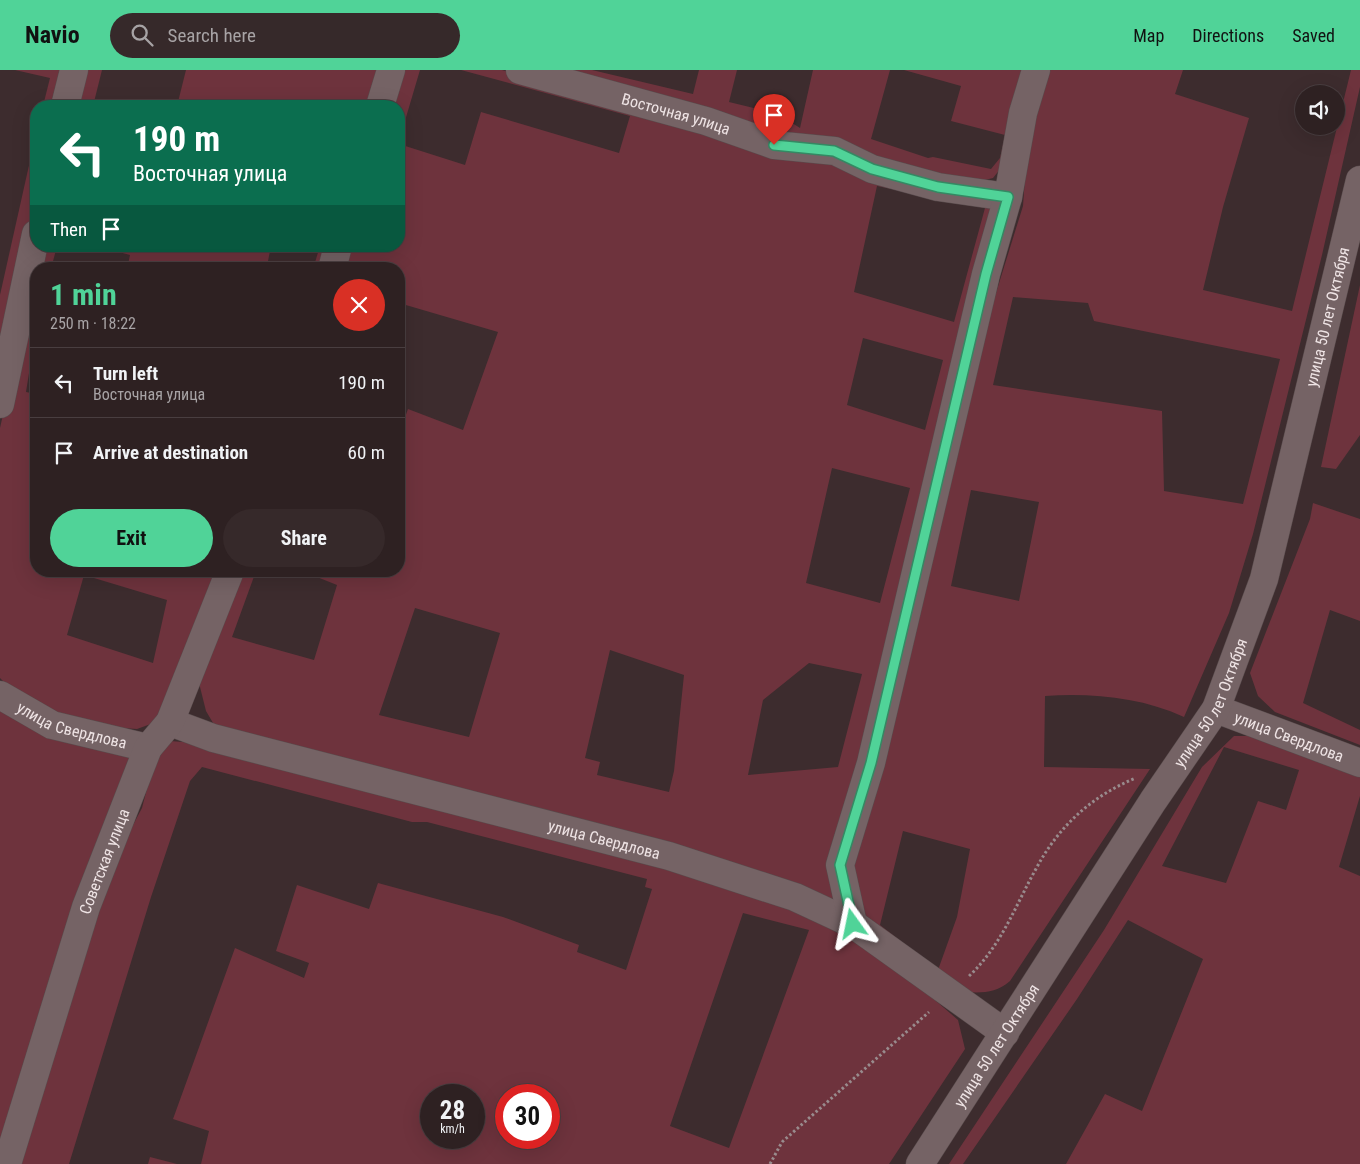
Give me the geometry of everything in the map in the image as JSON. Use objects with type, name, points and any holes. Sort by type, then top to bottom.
[{"type":"street","points":[[66,100],[74,70]]},
{"type":"street","points":[[382,100],[391,70]]},
{"type":"street","name":"Восточная улица","points":[[520,70],[706,121],[774,145],[834,151],[882,172],[938,187],[1008,197]]},
{"type":"street","points":[[853,924],[840,865],[871,763],[986,274],[1008,197],[1023,113],[1036,70]]},
{"type":"street","name":"улица 50 лет Октября","points":[[920,1164],[1174,770],[1216,709],[1264,579],[1360,180]]},
{"type":"street","points":[[0,404],[30,262]]},
{"type":"street","name":"Советская улица","points":[[7,1164],[86,907],[148,748],[170,722],[228,577]]},
{"type":"street","name":"улица Свердлова","points":[[0,695],[52,725],[148,748]]},
{"type":"street","name":"улица Свердлова","points":[[1216,709],[1360,763]]},
{"type":"street","name":"улица Свердлова","points":[[170,722],[213,738],[669,856],[794,897],[853,924],[1005,1033]]},
{"type":"path","points":[[770,1164],[782,1142],[985,961],[1005,931],[1037,866],[1060,831],[1084,807],[1121,784],[1150,773],[1174,770]]},
{"type":"shaded area","points":[[15,70],[70,70],[62,100],[44,100],[50,78]]},
{"type":"shaded area","points":[[81,70],[102,70],[94,100],[74,100]]},
{"type":"shaded area","points":[[186,70],[382,70],[373,100],[178,100]]},
{"type":"shaded area","points":[[401,70],[420,70],[405,121],[405,100],[392,100]]},
{"type":"shaded area","points":[[461,70],[502,70],[999,204],[837,903],[216,728],[206,711],[199,683],[237,577],[254,577],[232,637],[314,660],[337,585],[317,577],[405,577],[405,417],[408,409],[463,430],[498,332],[405,305],[405,262],[344,262],[347,252],[405,252],[405,146],[465,165],[481,112],[619,153],[630,116]],"holes":[[[877,186],[985,208],[954,322],[854,292]],[[863,338],[943,360],[925,430],[847,405]],[[832,468],[910,488],[880,603],[806,583]],[[415,608],[500,633],[469,737],[379,715]],[[610,650],[684,675],[674,771],[669,792],[597,775],[600,762],[585,758]],[[809,663],[862,674],[838,767],[748,775],[763,700]]]},
{"type":"shaded area","points":[[538,70],[592,70],[693,94],[699,70],[737,70],[729,102],[778,114],[800,128],[813,70],[890,70],[871,139],[928,158],[933,157],[991,169],[1000,158],[1005,135],[951,121],[961,86],[904,70],[1031,70],[1001,168],[993,178],[968,184],[772,141]]},
{"type":"shaded area","points":[[1048,70],[1183,70],[1175,94],[1249,118],[1223,207],[1203,290],[1292,311],[1335,135],[1345,135],[1345,95],[1351,70],[1360,70],[1360,87],[1322,255],[1253,534],[1229,613],[1184,717],[1150,705],[1116,698],[1080,695],[1045,696],[1044,767],[1150,769],[1010,981],[1000,988],[989,991],[965,992],[858,918],[848,885],[968,383],[1023,206],[1027,149]],"holes":[[[1013,297],[1088,303],[1094,321],[1280,359],[1243,504],[1164,491],[1162,411],[993,385]],[[971,490],[1039,502],[1019,601],[951,586]],[[903,831],[970,849],[957,917],[938,970],[880,925]]]},
{"type":"shaded area","points":[[30,161],[30,243],[0,384],[0,295]]},
{"type":"shaded area","points":[[40,252],[55,252],[53,262],[37,262]]},
{"type":"shaded area","points":[[119,252],[270,252],[268,262],[128,262],[130,255]]},
{"type":"shaded area","points":[[318,252],[328,252],[326,262],[315,262]]},
{"type":"shaded area","points":[[1360,285],[1360,435],[1336,469],[1321,467]]},
{"type":"shaded area","points":[[30,295],[30,367],[26,392],[30,393],[30,577],[83,577],[67,635],[153,663],[167,600],[91,577],[217,577],[159,721],[137,729],[74,725],[5,683],[0,678],[0,428]]},
{"type":"shaded area","points":[[1313,503],[1360,519],[1360,621],[1330,610],[1303,703],[1360,730],[1360,745],[1275,712],[1258,696],[1250,673],[1310,519]]},
{"type":"shaded area","points":[[0,701],[133,754],[0,1154]]},
{"type":"shaded area","points":[[1234,736],[1263,736],[1360,769],[1360,796],[1339,867],[1360,876],[1360,1164],[1066,1164],[1105,1094],[1142,1111],[1203,959],[1128,920],[1077,999],[963,1164],[949,1164],[1104,930],[1202,767]],"holes":[[[1224,747],[1299,770],[1286,810],[1258,801],[1226,883],[1162,866]]]},
{"type":"shaded area","points":[[170,741],[196,743],[739,889],[808,912],[848,934],[928,994],[958,1020],[965,1049],[889,1164],[201,1164],[209,1131],[173,1119],[235,948],[304,978],[309,963],[276,951],[297,885],[369,909],[378,883],[503,917],[579,945],[577,952],[626,970],[652,889],[645,887],[647,879],[427,822],[412,822],[202,767],[190,781],[151,897],[69,1164],[15,1164],[114,861],[142,808],[153,765]],"holes":[[[743,913],[809,930],[729,1148],[670,1126]]]},
{"type":"shaded area","points":[[150,1157],[177,1164],[148,1164]]},
{"type":"route","points":[[774,145],[834,151],[872,169],[938,187],[1008,197],[986,274],[871,763],[840,865],[853,924]]}]
